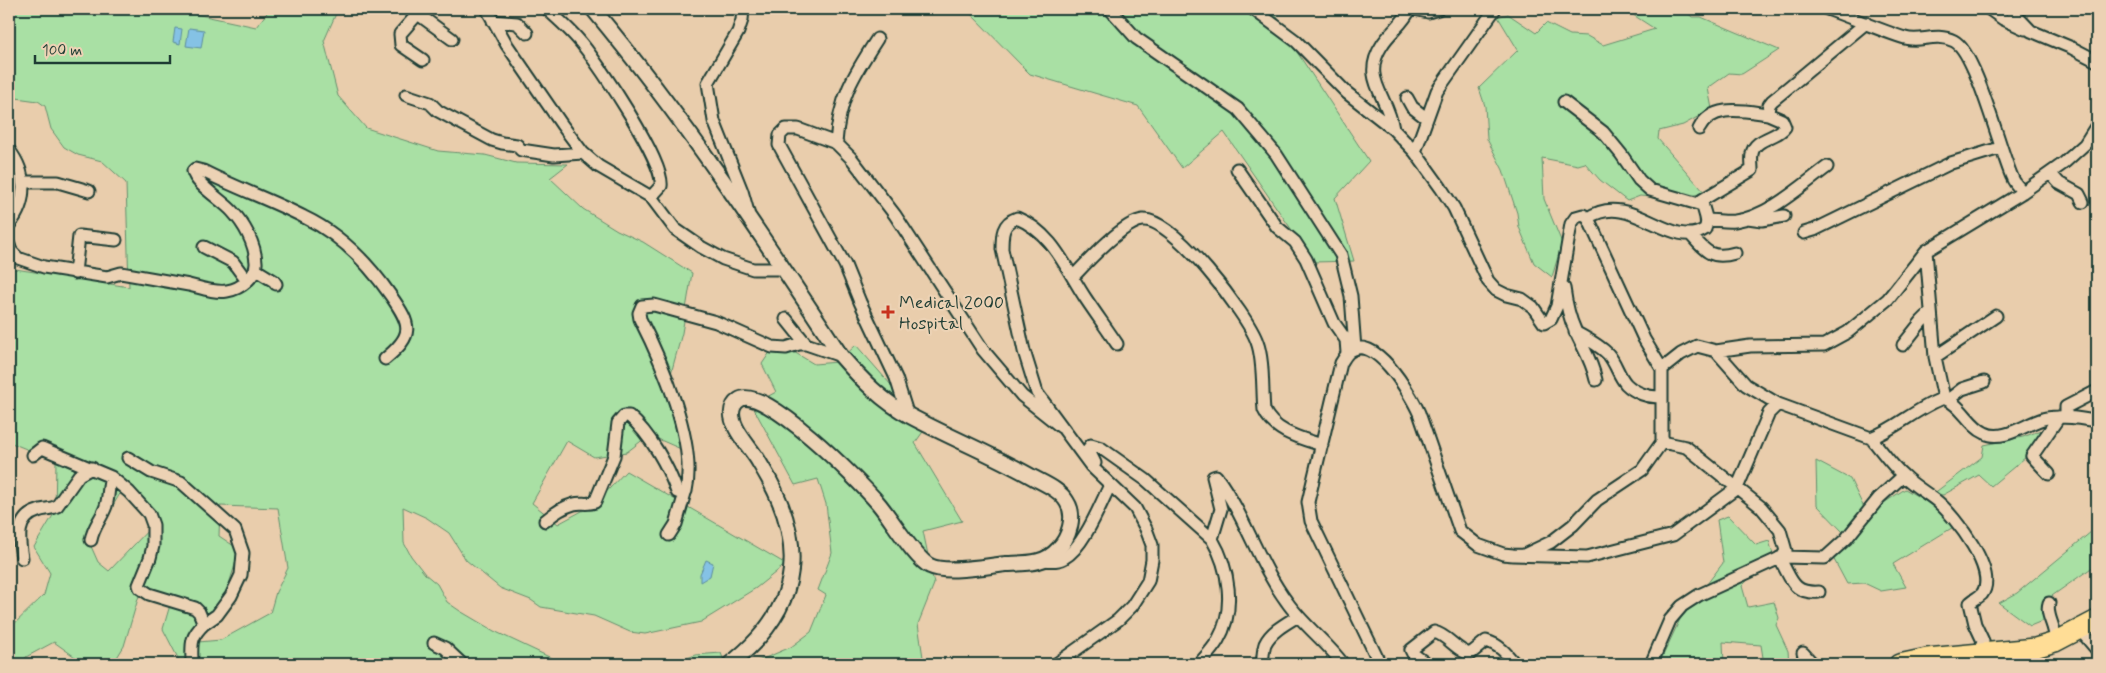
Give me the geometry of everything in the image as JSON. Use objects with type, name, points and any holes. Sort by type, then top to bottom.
[{"type":"highway","points":[[1899,664],[1980,652],[2004,658],[2055,642],[2097,620]]},
{"type":"street","points":[[423,9],[422,17],[452,39]]},
{"type":"street","points":[[423,9],[400,34],[401,45],[423,60]]},
{"type":"street","points":[[487,9],[524,70],[583,153],[612,175],[652,196],[675,229],[701,247],[723,259],[753,269],[784,269]]},
{"type":"street","points":[[547,9],[582,43],[637,127],[660,172],[661,186],[652,196]]},
{"type":"street","points":[[593,9],[673,112],[784,269],[840,356],[882,397],[908,416],[1025,472],[1056,490],[1067,502],[1071,513],[1067,535],[1062,545],[1045,560]]},
{"type":"street","points":[[743,9],[738,32],[708,83],[714,121],[742,191],[750,221]]},
{"type":"street","points":[[1110,9],[1136,38],[1238,109],[1276,154],[1341,255],[1351,296],[1351,351],[1341,363],[1308,502],[1311,521],[1380,664]]},
{"type":"street","points":[[1253,9],[1296,41],[1347,93],[1393,129],[1415,152],[1450,201],[1488,282],[1496,290],[1506,295],[1522,299],[1533,307],[1544,322],[1547,322],[1556,314],[1571,224],[1576,216],[1588,218],[1644,339],[1662,369],[1662,442],[1642,470],[1597,500],[1574,525],[1551,542],[1523,556]]},
{"type":"street","points":[[1393,129],[1389,111],[1372,73],[1372,65],[1376,54],[1389,34],[1407,16],[1410,9]]},
{"type":"street","points":[[1414,9],[1428,12],[1438,9]]},
{"type":"street","points":[[1415,152],[1437,91],[1494,9]]},
{"type":"street","points":[[1827,9],[1908,39],[1938,36],[1957,42],[1963,49],[1986,99],[2000,148],[2013,180],[2023,192]]},
{"type":"street","points":[[1990,9],[2003,18],[2097,61]]},
{"type":"street","points":[[2010,9],[2031,31]]},
{"type":"street","points":[[493,21],[517,23],[527,33]]},
{"type":"street","points":[[1768,114],[1769,105],[1772,101],[1866,23]]},
{"type":"street","points":[[836,143],[841,105],[846,90],[878,39]]},
{"type":"street","points":[[406,95],[430,103],[438,111],[502,144],[517,145],[522,150],[554,155],[583,153]]},
{"type":"street","points":[[1407,98],[1412,107],[1426,118]]},
{"type":"street","points":[[1564,102],[1602,132],[1622,154],[1639,180],[1650,190],[1702,205]]},
{"type":"street","points":[[1588,218],[1597,212],[1613,209],[1625,211],[1674,231],[1690,234],[1699,232],[1705,229],[1707,220],[1702,200],[1752,170],[1752,153],[1756,146],[1782,131],[1785,127],[1782,120],[1768,114],[1724,110],[1707,117],[1699,129]]},
{"type":"street","points":[[1662,369],[1680,354],[1697,346],[1716,351],[1750,346],[1824,345],[1848,332],[1888,298],[1926,252],[2050,174],[2085,144],[2097,125]]},
{"type":"street","points":[[908,416],[896,378],[860,302],[845,265],[816,209],[782,153],[778,140],[782,132],[792,128],[836,143],[852,159],[879,191],[983,350],[1022,396],[1061,427]]},
{"type":"street","points":[[1804,233],[1814,230],[1951,163],[2000,148]]},
{"type":"street","points":[[9,150],[19,164],[23,182],[23,196],[11,219],[9,230]]},
{"type":"street","points":[[1707,220],[1734,221],[1782,201],[1826,167]]},
{"type":"street","points":[[9,245],[13,257],[44,267],[107,277],[121,273],[220,291],[234,289],[247,281],[256,270],[256,258],[245,228],[218,197],[196,179],[193,171],[195,169],[305,217],[333,235],[362,258],[400,309],[407,330],[406,339],[400,347],[385,359]]},
{"type":"street","points":[[1237,169],[1277,227],[1295,242],[1306,259],[1334,323],[1351,351]]},
{"type":"street","points":[[2050,174],[2059,183],[2079,194],[2083,202]]},
{"type":"street","points":[[23,182],[58,182],[88,192]]},
{"type":"street","points":[[1746,217],[1762,220],[1784,216]]},
{"type":"street","points":[[1056,664],[1118,620],[1132,606],[1148,581],[1152,552],[1146,529],[1135,508],[1090,466],[1038,393],[1031,376],[1002,249],[1002,234],[1005,225],[1017,218],[1037,229],[1059,253],[1085,298],[1118,344]]},
{"type":"street","points":[[1073,277],[1099,250],[1125,228],[1142,220],[1150,220],[1160,226],[1207,268],[1246,319],[1258,343],[1264,410],[1268,419],[1288,433],[1322,445]]},
{"type":"street","points":[[1690,234],[1703,249],[1714,256],[1734,253]]},
{"type":"street","points":[[76,273],[79,236],[116,240]]},
{"type":"street","points":[[204,247],[233,262],[247,281]]},
{"type":"street","points":[[1926,252],[1935,357],[1946,399]]},
{"type":"street","points":[[256,270],[276,284]]},
{"type":"street","points":[[1563,277],[1568,311],[1576,332],[1590,357],[1596,380]]},
{"type":"street","points":[[669,535],[676,524],[685,493],[689,466],[686,443],[659,356],[640,319],[639,313],[642,306],[654,304],[716,322],[772,347],[786,348],[806,344],[840,356]]},
{"type":"street","points":[[1903,345],[1930,313]]},
{"type":"street","points":[[1935,357],[1996,316]]},
{"type":"street","points":[[786,319],[806,344]]},
{"type":"street","points":[[1576,332],[1597,344],[1608,354],[1616,364],[1627,385],[1643,395],[1654,398],[1661,396]]},
{"type":"street","points":[[1351,351],[1366,349],[1378,355],[1411,396],[1419,412],[1460,531],[1471,541],[1484,548],[1503,554],[1587,557],[1673,535],[1737,488],[1770,413],[1778,404]]},
{"type":"street","points":[[1716,351],[1746,385],[1778,404],[1871,438],[1903,476],[1938,502],[1953,516],[1977,553],[1985,572],[1985,584],[1982,594],[1970,603],[1975,624],[1983,640],[1980,652]]},
{"type":"street","points":[[1871,438],[1881,434],[1933,402],[1946,399],[1962,389],[1984,382]]},
{"type":"street","points":[[2049,474],[2032,456],[2062,417],[2066,407],[2097,391]]},
{"type":"street","points":[[730,664],[767,627],[779,607],[791,572],[792,546],[788,524],[767,478],[735,427],[731,415],[733,407],[740,399],[754,398],[818,444],[853,475],[880,505],[919,558],[931,567],[966,568],[1063,559],[1072,552],[1082,539],[1108,483]]},
{"type":"street","points":[[1946,399],[1953,402],[1985,433],[1996,435],[2015,431],[2046,418],[2062,417],[2097,421]]},
{"type":"street","points":[[544,521],[574,503],[590,504],[595,502],[614,456],[618,423],[624,416],[629,416],[641,429],[673,480],[678,492],[685,493]]},
{"type":"street","points":[[1651,664],[1670,620],[1682,606],[1699,595],[1781,557],[1786,551],[1780,530],[1761,507],[1686,447],[1662,442]]},
{"type":"street","points":[[1108,483],[1089,452],[1088,446],[1101,448],[1146,480],[1212,539],[1226,568],[1228,583],[1227,606],[1225,622],[1219,639],[1199,664]]},
{"type":"street","points":[[33,454],[42,448],[48,449],[111,477],[144,508],[149,514],[153,525],[152,552],[140,581],[140,588],[149,594],[195,608],[199,612],[204,624]]},
{"type":"street","points":[[128,458],[151,472],[181,482],[235,530],[243,553],[240,575],[231,596],[217,615],[194,633],[192,638],[192,664]]},
{"type":"street","points":[[22,558],[18,536],[23,523],[36,511],[52,509],[57,506],[79,475],[92,468]]},
{"type":"street","points":[[1212,539],[1221,509],[1213,477],[1216,476],[1278,590],[1298,616],[1343,664]]},
{"type":"street","points":[[1781,557],[1825,558],[1846,539],[1879,498],[1903,476]]},
{"type":"street","points":[[90,540],[107,503],[108,486],[111,477]]},
{"type":"street","points":[[1781,557],[1796,588],[1806,593],[1818,592]]},
{"type":"street","points":[[2049,603],[2049,615],[2056,632],[2055,642]]},
{"type":"street","points":[[1262,664],[1265,645],[1271,636],[1286,623],[1298,616]]},
{"type":"street","points":[[2080,630],[2097,650]]},
{"type":"street","points":[[1427,664],[1413,654],[1411,650],[1434,632],[1445,637],[1465,653],[1470,654],[1486,641],[1495,643],[1500,646],[1515,664]]},
{"type":"street","points":[[434,643],[445,648],[462,664]]},
{"type":"street","points":[[1803,653],[1813,664]]},
{"type":"green space","points":[[9,9],[172,9],[256,27],[270,9],[338,9],[324,41],[338,96],[366,128],[438,151],[485,155],[516,163],[568,164],[550,178],[583,209],[617,230],[643,242],[692,273],[682,333],[666,392],[681,449],[649,435],[627,452],[594,457],[567,441],[532,503],[558,524],[595,504],[626,471],[786,564],[756,588],[701,622],[645,634],[630,632],[594,616],[541,607],[531,600],[500,588],[466,560],[449,533],[427,518],[403,507],[404,543],[425,574],[437,584],[447,602],[494,631],[564,664],[181,664],[163,629],[170,605],[140,592],[124,646],[113,664],[85,664],[54,642],[26,657],[23,664],[9,664],[9,629],[44,595],[50,573],[34,547],[55,512],[56,461],[9,442],[9,268],[129,287],[126,183],[102,161],[78,155],[64,147],[51,129],[45,106],[38,101],[9,97]],"holes":[[[121,492],[154,524],[109,571],[98,562],[90,544]],[[220,506],[278,508],[288,568],[276,592],[270,613],[221,640],[198,642],[224,600],[238,555],[234,546],[219,536]]]},
{"type":"green space","points":[[966,9],[1273,9],[1291,43],[1369,161],[1335,198],[1354,261],[1314,262],[1224,132],[1182,168],[1138,106],[1030,74]]},
{"type":"green space","points":[[1624,9],[1683,9],[1692,17],[1701,17],[1779,50],[1742,74],[1729,73],[1708,88],[1712,109],[1683,125],[1659,131],[1658,139],[1705,193],[1674,199],[1640,196],[1627,201],[1600,180],[1585,163],[1578,165],[1542,158],[1544,199],[1562,243],[1552,277],[1534,263],[1519,227],[1517,213],[1503,170],[1487,139],[1485,106],[1479,88],[1518,50],[1498,17],[1508,14],[1536,33],[1546,23],[1570,35],[1587,36],[1603,45],[1655,29]]},
{"type":"green space","points":[[777,342],[814,364],[838,362],[856,345],[927,426],[915,443],[962,521],[923,531],[934,584],[918,624],[924,664],[751,664],[791,647],[811,632],[826,595],[818,590],[832,553],[826,504],[818,479],[795,485],[752,405],[776,392],[762,364]]},
{"type":"green space","points":[[2047,428],[2026,457],[1991,486],[1979,475],[1943,495],[1933,494],[1982,457],[1984,445],[2023,437]]},
{"type":"green space","points":[[1816,461],[1850,479],[1867,514],[1905,489],[1936,507],[1955,526],[1893,564],[1906,587],[1881,591],[1864,583],[1847,584],[1831,554],[1847,543],[1843,532],[1817,505]]},
{"type":"green space","points":[[1728,516],[1756,545],[1769,541],[1773,554],[1742,586],[1748,607],[1774,602],[1779,618],[1776,625],[1788,651],[1789,664],[1764,664],[1761,645],[1723,642],[1724,664],[1659,664],[1689,600],[1707,584],[1723,563],[1717,520]]},
{"type":"green space","points":[[2097,527],[2097,564],[2042,603],[2047,619],[2030,626],[1999,603],[2017,593]]},
{"type":"green space","points":[[721,653],[725,664],[673,664],[695,655]]},
{"type":"water","points":[[175,28],[182,29],[180,44],[173,42]]},
{"type":"water","points":[[189,28],[204,30],[201,48],[186,46]]},
{"type":"water","points":[[706,560],[713,563],[710,576],[700,582],[700,574]]},
{"type":"place","name":"Medical 2000 Hospital","points":[[888,312]]}]
